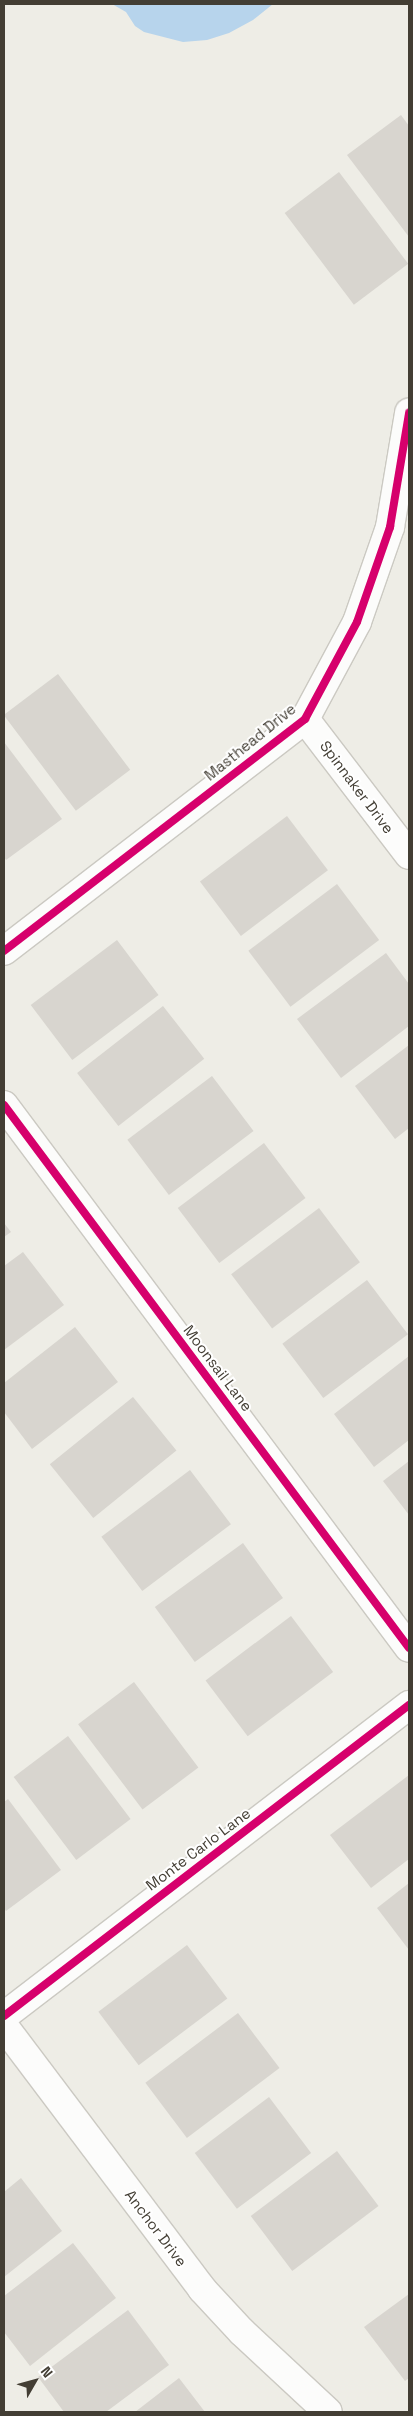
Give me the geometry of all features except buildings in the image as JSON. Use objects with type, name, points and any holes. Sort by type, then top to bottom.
[{"type":"street","name":"Masthead Drive","points":[[4,951],[305,719],[357,622],[390,527],[409,413]]},
{"type":"street","name":"Spinnaker Drive","points":[[305,719],[409,855]]},
{"type":"street","name":"Moonsail Lane","points":[[4,1105],[409,1648]]},
{"type":"street","name":"Monte Carlo Lane","points":[[4,2016],[409,1705]]},
{"type":"street","name":"Anchor Drive","points":[[4,2026],[202,2289],[242,2332],[328,2412]]},
{"type":"water","points":[[112,4],[273,4],[253,20],[229,33],[207,40],[183,42],[144,32],[135,26],[126,12]]},
{"type":"cycle path","points":[[4,951],[305,719],[357,622],[390,527],[409,413]]},
{"type":"cycle path","points":[[4,1105],[409,1648]]},
{"type":"cycle path","points":[[4,2016],[409,1705]]}]
